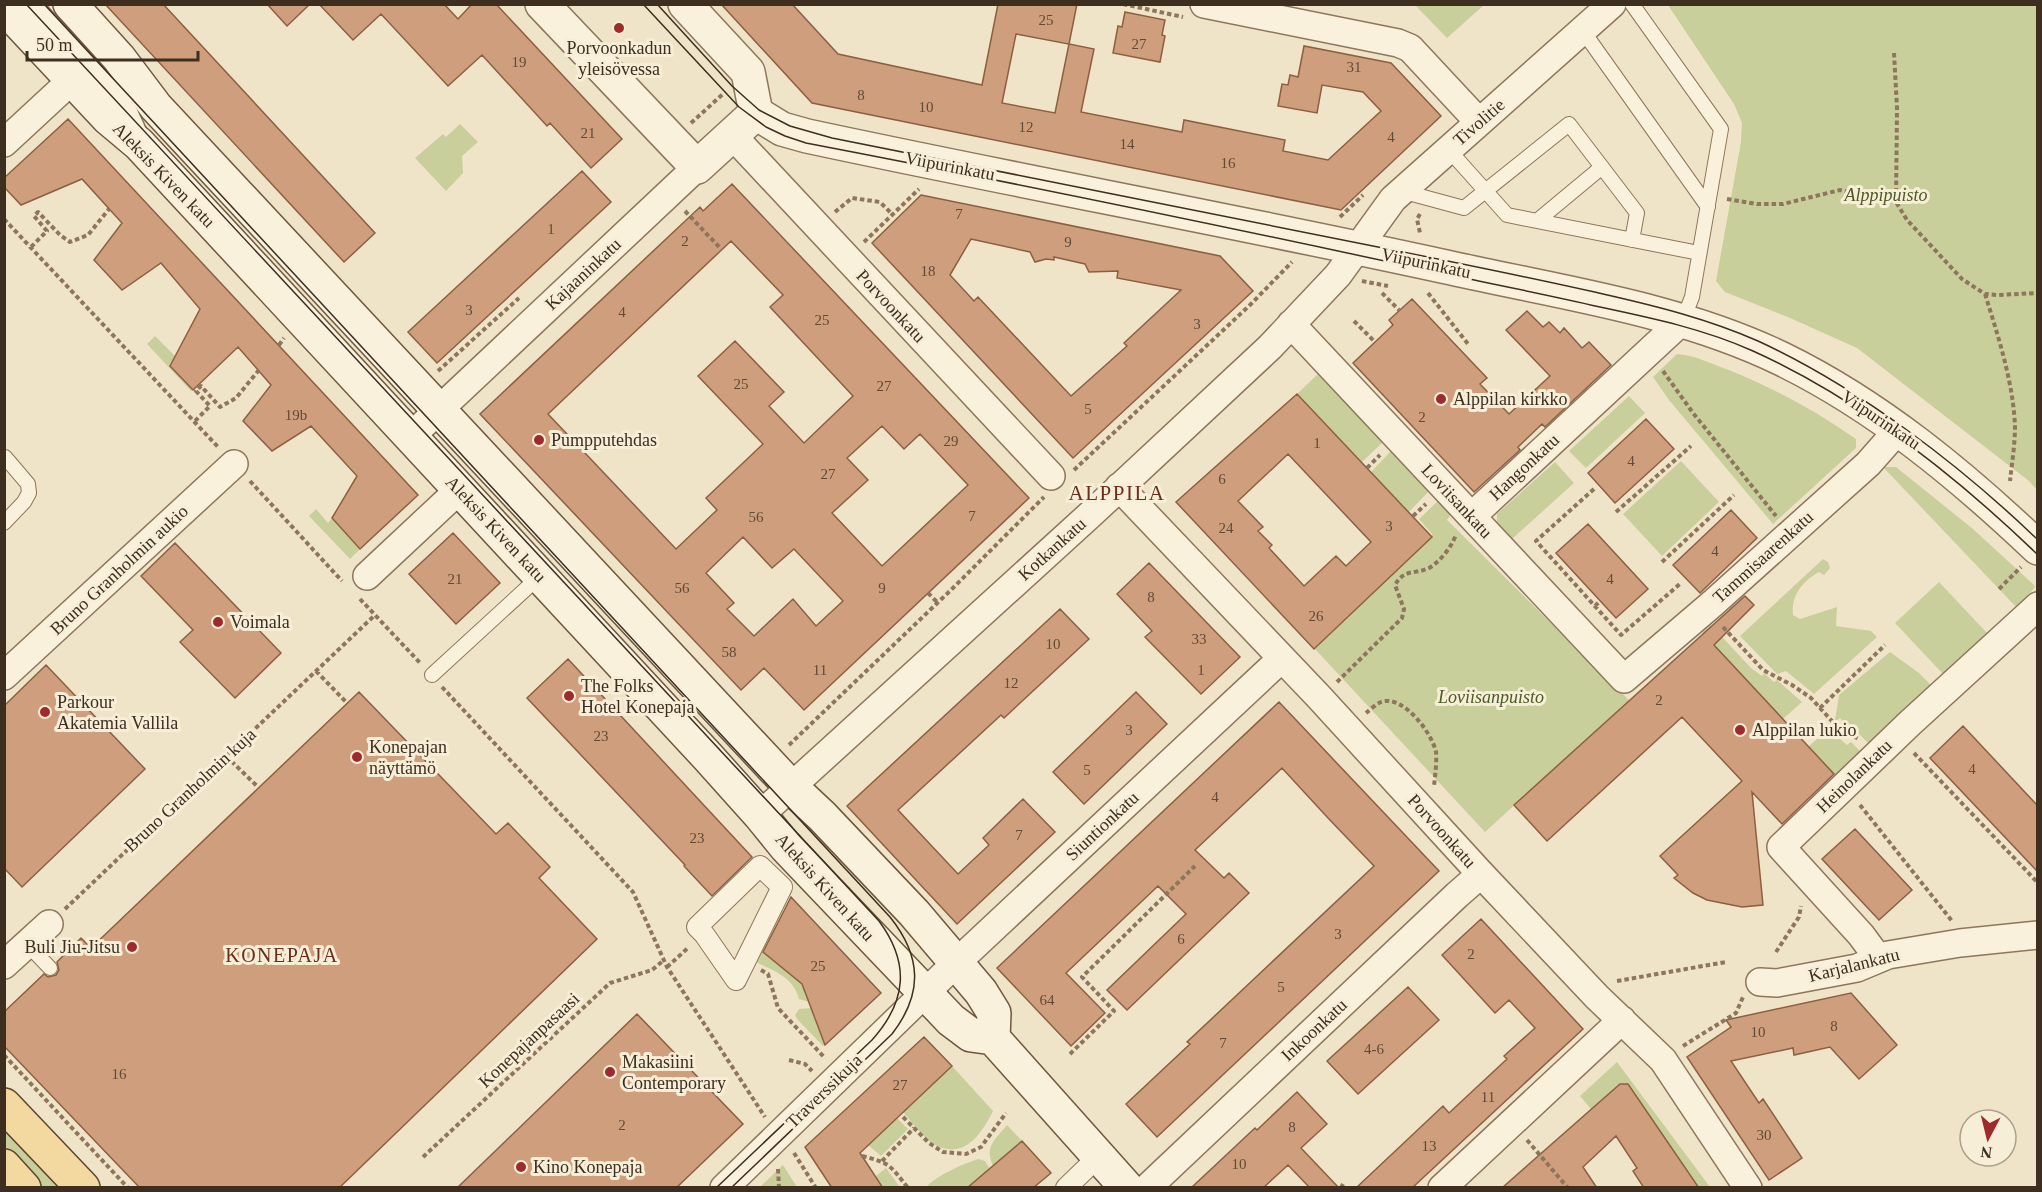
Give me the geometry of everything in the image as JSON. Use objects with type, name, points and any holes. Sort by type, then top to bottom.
[{"type":"main road","points":[[70,4],[119,58],[156,107],[791,787],[822,816],[914,913],[981,992],[994,1013],[993,1038],[1127,1188]]},
{"type":"main road","points":[[542,4],[697,167]]},
{"type":"main road","points":[[685,4],[748,72],[756,112]]},
{"type":"main road","name":"Aleksis Kiven katu","points":[[4,7],[108,118],[139,144],[924,994],[951,1020],[971,1035],[993,1038]]},
{"type":"main road","name":"Kajaaninkatu","points":[[697,167],[756,112]]},
{"type":"main road","name":"Viipurinkatu","points":[[756,112],[782,129],[807,136],[1358,249],[1687,308],[1846,395],[1898,430],[1989,502],[2029,557]]},
{"type":"main road","points":[[4,1105],[83,1188]]},
{"type":"main road","points":[[4,1166],[24,1188]]},
{"type":"street","points":[[26,4],[121,107],[139,144]]},
{"type":"street","points":[[44,4],[102,67],[156,107]]},
{"type":"street","points":[[1204,4],[1398,43],[1410,48],[1479,122]]},
{"type":"street","name":"Tivolitie","points":[[1358,249],[1374,223],[1401,191],[1612,4]]},
{"type":"street","points":[[4,143],[72,80]]},
{"type":"street","name":"Porvoonkatu","points":[[732,135],[1051,476]]},
{"type":"street","name":"Kajaaninkatu","points":[[410,436],[697,167]]},
{"type":"street","name":"Kotkankatu","points":[[760,814],[1270,347],[1338,275],[1358,249]]},
{"type":"street","name":"Hangonkatu","points":[[1472,516],[1687,308]]},
{"type":"street","name":"Loviisankatu","points":[[1291,324],[1624,679]]},
{"type":"street","name":"Tammisaarenkatu","points":[[1624,679],[1789,534],[1834,503],[1898,430]]},
{"type":"street","name":"Bruno Granholmin aukio","points":[[6,673],[234,464]]},
{"type":"street","name":"Porvoonkatu","points":[[1119,487],[1319,697],[1597,997],[1663,1060],[1748,1188]]},
{"type":"street","points":[[373,560],[460,489]]},
{"type":"street","name":"Heinolankatu","points":[[1878,958],[1861,935],[1781,847],[1910,723],[2037,606]]},
{"type":"street","name":"Siuntionkatu","points":[[924,994],[1281,659]]},
{"type":"street","points":[[760,866],[782,887],[754,944],[736,980],[697,927],[760,866]]},
{"type":"street","name":"Inkoonkatu","points":[[1147,1188],[1481,874]]},
{"type":"street","points":[[4,965],[49,924]]},
{"type":"street","name":"Karjalankatu","points":[[1760,982],[1777,983],[1857,968],[1878,958],[1960,943],[2037,935]]},
{"type":"street","name":"Traverssikuja","points":[[724,1188],[924,994]]},
{"type":"street","points":[[1442,1188],[1622,1020]]},
{"type":"street","points":[[1066,1188],[1099,1156]]},
{"type":"lane","points":[[1632,4],[1720,129],[1700,253],[1687,308]]},
{"type":"lane","points":[[1583,31],[1708,207]]},
{"type":"lane","points":[[1401,191],[1464,208],[1569,124],[1637,213],[1632,240]]},
{"type":"lane","points":[[1448,149],[1507,215],[1700,253]]},
{"type":"lane","points":[[1537,221],[1602,167]]},
{"type":"lane","points":[[4,523],[30,493],[28,484],[5,457]]},
{"type":"lane","points":[[432,675],[540,576]]},
{"type":"lane","points":[[27,944],[50,968]]},
{"type":"path","points":[[1894,53],[1897,108],[1896,202],[1908,220],[1962,279],[1985,294],[2037,293]]},
{"type":"path","points":[[689,125],[722,95]]},
{"type":"path","points":[[862,244],[919,189]]},
{"type":"path","points":[[1727,199],[1757,204],[1783,204],[1840,190],[1896,202]]},
{"type":"path","points":[[834,213],[852,198],[880,202],[892,214]]},
{"type":"path","points":[[31,247],[47,231],[34,216],[38,212],[60,236],[70,242],[88,235],[109,209]]},
{"type":"path","points":[[694,220],[722,250]]},
{"type":"path","points":[[1382,293],[1399,310]]},
{"type":"path","points":[[1428,293],[1468,344]]},
{"type":"path","points":[[1985,294],[1997,334],[2012,401],[2014,442],[2010,481]]},
{"type":"path","points":[[1354,321],[1375,342]]},
{"type":"path","points":[[1658,363],[1693,412],[1789,534]]},
{"type":"path","points":[[195,421],[210,406],[196,391],[201,386],[220,407],[236,398],[259,370]]},
{"type":"path","points":[[1616,512],[1692,446]]},
{"type":"path","points":[[1367,468],[1382,453]]},
{"type":"path","points":[[1594,489],[1536,541],[1621,635],[1681,583]]},
{"type":"path","points":[[1662,562],[1734,495]]},
{"type":"path","points":[[1413,516],[1428,502]]},
{"type":"path","points":[[1336,683],[1402,618],[1404,609],[1395,585],[1399,578],[1405,573],[1429,568],[1454,541]]},
{"type":"path","points":[[1999,589],[2029,557]]},
{"type":"path","points":[[1566,574],[1571,570]]},
{"type":"path","points":[[928,593],[938,603]]},
{"type":"path","points":[[1595,606],[1600,601]]},
{"type":"path","points":[[1706,609],[1763,670],[1792,685],[1820,708],[1840,730],[1856,737]]},
{"type":"path","name":"Bruno Granholmin kuja","points":[[49,924],[375,615]]},
{"type":"path","points":[[1820,708],[1884,645]]},
{"type":"path","points":[[316,671],[347,703]]},
{"type":"path","points":[[432,675],[633,892],[664,960],[767,1120]]},
{"type":"path","points":[[1366,714],[1380,702],[1389,701],[1399,703],[1414,716],[1428,732],[1436,754],[1434,786]]},
{"type":"path","points":[[1908,747],[2037,883]]},
{"type":"path","points":[[226,756],[258,787]]},
{"type":"path","points":[[1854,796],[1952,920]]},
{"type":"path","points":[[1070,1054],[1114,1011],[1082,977],[1195,866]]},
{"type":"path","points":[[1776,952],[1799,917],[1802,903]]},
{"type":"path","name":"Konepajanpasaasi","points":[[423,1157],[610,983],[652,970],[664,960]]},
{"type":"path","points":[[1617,981],[1726,962]]},
{"type":"path","points":[[763,971],[768,974],[778,1008],[828,1062]]},
{"type":"path","points":[[1663,1060],[1736,1013],[1743,998],[1760,982]]},
{"type":"path","points":[[4,1055],[128,1188]]},
{"type":"path","points":[[789,1060],[805,1064]]},
{"type":"path","points":[[903,1117],[928,1143],[943,1152],[966,1154],[981,1148],[1006,1113]]},
{"type":"path","points":[[1512,1123],[1568,1188]]},
{"type":"path","points":[[882,1161],[914,1128]]},
{"type":"path","points":[[862,1156],[882,1161],[891,1167],[908,1188]]},
{"type":"path","points":[[777,1162],[779,1188]]},
{"type":"green space","points":[[1415,5],[1484,5],[1447,38]]},
{"type":"green space","name":"Alppipuisto","points":[[1668,5],[2037,5],[2037,490],[2029,481],[1857,348],[1725,292],[1716,281],[1741,142],[1742,123],[1734,104]]},
{"type":"green space","points":[[460,124],[478,142],[462,156],[463,173],[446,191],[415,158],[443,134],[446,137]]},
{"type":"green space","points":[[155,336],[175,356],[170,367],[193,390],[191,391],[147,344]]},
{"type":"green space","points":[[1677,354],[1726,369],[1793,400],[1856,439],[1856,448],[1773,524],[1669,400],[1653,377]]},
{"type":"green space","points":[[1318,374],[1383,442],[1362,462],[1297,394]]},
{"type":"green space","points":[[1629,396],[1645,413],[1586,468],[1569,451]]},
{"type":"green space","points":[[1391,451],[1429,491],[1409,512],[1371,472]]},
{"type":"green space","points":[[1681,461],[1719,502],[1662,556],[1623,514]]},
{"type":"green space","points":[[1555,462],[1574,483],[1512,539],[1497,522],[1497,514]]},
{"type":"green space","points":[[1883,467],[1896,467],[1973,529],[2033,584],[2035,587],[2017,608]]},
{"type":"green space","name":"Loviisanpuisto","points":[[1438,501],[1451,514],[1447,520],[1629,700],[1485,832],[1315,649],[1432,537],[1419,519]]},
{"type":"green space","points":[[316,509],[328,523],[332,518],[360,549],[350,559],[309,516]]},
{"type":"green space","points":[[1823,559],[1828,562],[1830,568],[1824,575],[1819,572],[1799,589],[1794,601],[1793,615],[1800,619],[1837,607],[1836,626],[1871,631],[1877,637],[1814,694],[1786,671],[1777,674],[1740,636]]},
{"type":"green space","points":[[1939,582],[1988,634],[1944,675],[1895,623]]},
{"type":"green space","points":[[1711,625],[1751,668],[1762,676],[1764,673],[1774,682],[1777,680],[1802,702],[1783,719],[1702,632]]},
{"type":"green space","points":[[1890,652],[1919,673],[1932,686],[1869,744],[1840,718],[1835,720],[1839,695]]},
{"type":"green space","points":[[1827,730],[1836,740],[1839,738],[1847,745],[1851,742],[1861,752],[1835,775],[1808,747]]},
{"type":"green space","points":[[759,948],[802,984],[809,1002],[799,999],[792,985],[781,975],[754,961]]},
{"type":"green space","points":[[811,1008],[825,1045],[823,1046],[795,1015],[799,1009]]},
{"type":"green space","points":[[1617,1062],[1710,1187],[1699,1187],[1628,1084],[1620,1084],[1591,1109],[1580,1096]]},
{"type":"green space","points":[[952,1066],[993,1111],[977,1137],[962,1148],[953,1149],[932,1143],[903,1112]]},
{"type":"green space","points":[[897,1118],[908,1129],[881,1156],[868,1145]]},
{"type":"green space","points":[[1007,1125],[1022,1141],[993,1166],[990,1148]]},
{"type":"green space","points":[[5,1130],[58,1187],[36,1187],[5,1154]]},
{"type":"green space","points":[[978,1159],[985,1161],[990,1169],[967,1187],[926,1187],[944,1174]]},
{"type":"green space","points":[[783,1165],[797,1187],[760,1187]]},
{"type":"green space","points":[[886,1168],[900,1187],[883,1187],[876,1176]]},
{"type":"building","points":[[105,4],[163,4],[375,233],[344,262]]},
{"type":"building","points":[[267,4],[310,4],[287,26]]},
{"type":"building","points":[[319,4],[444,4],[458,19],[472,4],[496,4],[622,139],[591,168],[550,123],[547,126],[482,55],[448,86],[381,14],[353,40]]},
{"type":"building","points":[[721,4],[792,4],[838,54],[982,85],[998,4],[1077,4],[1069,44],[1094,49],[1081,112],[1182,132],[1184,120],[1285,140],[1283,151],[1328,160],[1381,111],[1363,92],[1322,85],[1317,113],[1278,106],[1282,84],[1288,85],[1290,75],[1298,77],[1304,46],[1391,63],[1441,116],[1341,210],[812,103]],"holes":[[[1016,34],[1069,44],[1055,113],[1002,103]]]},
{"type":"building","points":[[1125,12],[1165,20],[1162,35],[1165,36],[1160,62],[1113,53],[1118,26],[1122,27]]},
{"type":"building","points":[[68,119],[418,495],[360,549],[332,518],[357,476],[311,426],[272,451],[243,421],[271,385],[238,347],[193,390],[170,366],[200,309],[161,263],[122,290],[94,260],[122,223],[82,179],[21,205],[4,187],[4,178]]},
{"type":"building","points":[[582,171],[611,202],[437,363],[408,332]]},
{"type":"building","points":[[732,184],[1029,498],[804,710],[764,668],[741,690],[480,414],[700,207],[703,211]],"holes":[[[731,241],[783,295],[770,307],[853,396],[804,443],[769,406],[784,392],[735,341],[698,376],[763,444],[706,498],[717,510],[676,549],[548,414]],[[882,426],[904,449],[920,434],[968,485],[882,566],[832,513],[868,480],[847,458]],[[743,537],[772,568],[794,549],[843,601],[816,626],[793,599],[754,636],[727,609],[734,603],[706,573]]]},
{"type":"building","points":[[921,195],[1220,256],[1253,291],[1073,458],[872,243]],"holes":[[[971,239],[1030,252],[1035,262],[1046,259],[1054,260],[1054,257],[1085,264],[1089,272],[1118,271],[1117,278],[1181,290],[1124,343],[1127,346],[1071,396],[978,297],[974,301],[950,275]]]},
{"type":"building","name":"Alppilan kirkko","points":[[1412,299],[1487,378],[1480,384],[1509,414],[1550,376],[1506,330],[1527,311],[1543,327],[1549,322],[1560,333],[1564,328],[1582,348],[1589,342],[1611,365],[1545,427],[1542,424],[1518,447],[1520,450],[1474,492],[1353,363],[1393,325],[1389,320]]},
{"type":"building","points":[[1297,394],[1432,537],[1314,649],[1176,502]],"holes":[[[1288,454],[1371,542],[1346,566],[1336,556],[1304,586],[1269,548],[1272,545],[1258,531],[1263,527],[1238,501]]]},
{"type":"building","points":[[1646,419],[1674,449],[1615,503],[1588,473]]},
{"type":"building","points":[[1731,510],[1757,538],[1700,593],[1673,565]]},
{"type":"building","points":[[1588,524],[1648,589],[1616,618],[1556,553]]},
{"type":"building","points":[[453,533],[500,583],[456,624],[409,574]]},
{"type":"building","name":"Voimala","points":[[175,543],[281,653],[235,698],[180,642],[193,630],[141,576]]},
{"type":"building","points":[[1149,563],[1240,657],[1201,694],[1145,637],[1152,631],[1117,594]]},
{"type":"building","points":[[1745,596],[1754,605],[1714,645],[1834,774],[1782,824],[1752,792],[1763,905],[1742,907],[1707,900],[1693,893],[1674,878],[1678,875],[1660,856],[1742,781],[1682,717],[1547,841],[1514,805]]},
{"type":"building","points":[[1060,609],[1089,639],[1004,718],[1001,715],[898,810],[958,874],[989,845],[983,838],[1023,799],[1055,832],[957,924],[847,806]]},
{"type":"building","points":[[568,659],[752,857],[712,896],[527,698]]},
{"type":"building","points":[[46,665],[145,769],[22,887],[4,868],[4,706]]},
{"type":"building","points":[[359,692],[496,834],[508,823],[550,867],[539,878],[597,939],[339,1188],[140,1188],[4,1046],[4,1012],[44,974],[48,977],[56,975],[59,970],[57,962],[81,938],[91,948]]},
{"type":"building","points":[[1136,692],[1167,724],[1084,804],[1053,772]]},
{"type":"building","points":[[1279,702],[1439,871],[1157,1137],[1126,1104],[1190,1044],[1187,1042],[1374,866],[1282,768],[1195,850],[1224,878],[1229,873],[1249,893],[1127,1010],[1107,990],[1186,914],[1158,886],[1066,973],[1105,1013],[1071,1046],[997,968]]},
{"type":"building","points":[[1963,726],[2037,805],[2037,871],[1930,758]]},
{"type":"building","points":[[1855,829],[1912,890],[1879,920],[1822,859]]},
{"type":"building","points":[[791,897],[881,993],[825,1045],[802,984],[763,952]]},
{"type":"building","points":[[1481,919],[1583,1029],[1412,1188],[1356,1188],[1443,1106],[1449,1113],[1507,1059],[1504,1056],[1535,1028],[1509,1000],[1495,1013],[1442,955]]},
{"type":"building","points":[[1408,987],[1439,1020],[1358,1094],[1327,1061]]},
{"type":"building","points":[[1851,993],[1897,1045],[1859,1079],[1830,1047],[1794,1055],[1793,1048],[1731,1061],[1759,1103],[1763,1099],[1802,1158],[1769,1180],[1687,1057],[1731,1027],[1726,1020]]},
{"type":"building","points":[[637,1014],[743,1124],[676,1188],[457,1188]]},
{"type":"building","points":[[924,1037],[952,1066],[860,1153],[883,1188],[832,1188],[805,1147]]},
{"type":"building","points":[[1620,1084],[1628,1084],[1699,1188],[1644,1188],[1633,1171],[1637,1168],[1616,1136],[1583,1167],[1597,1188],[1502,1188]]},
{"type":"building","points":[[1297,1092],[1327,1124],[1301,1148],[1339,1188],[1310,1188],[1288,1165],[1263,1188],[1191,1188],[1255,1128],[1257,1130]]},
{"type":"building","points":[[1022,1141],[1051,1173],[1033,1188],[967,1188]]},
{"type":"tram line","points":[[26,4],[879,921],[889,937],[900,967],[900,982],[898,996],[884,1025],[872,1040],[716,1188]]},
{"type":"tram line","points":[[44,4],[890,917],[901,932],[913,961],[915,976],[909,1004],[902,1019],[892,1034],[731,1188]]},
{"type":"tram line","points":[[643,4],[739,107],[766,127],[806,143],[1119,205],[1639,315],[1734,343],[1792,370],[1868,415],[1939,468],[2038,555]]},
{"type":"tram line","points":[[657,4],[732,86],[759,110],[790,126],[832,138],[1550,282],[1662,308],[1739,333],[1796,360],[1870,404],[1975,483],[2038,540]]},
{"type":"place","name":"Porvoonkadun yleisövessa","points":[[619,28]]},
{"type":"place","name":"Alppilan kirkko","points":[[1441,399]]},
{"type":"place","name":"Pumpputehdas","points":[[539,440]]},
{"type":"place","name":"Voimala","points":[[218,622]]},
{"type":"place","name":"The Folks Hotel Konepaja","points":[[569,696]]},
{"type":"place","name":"Parkour Akatemia Vallila","points":[[45,712]]},
{"type":"place","name":"Alppilan lukio","points":[[1740,730]]},
{"type":"place","name":"Konepajan näyttämö","points":[[357,757]]},
{"type":"place","name":"Buli Jiu-Jitsu","points":[[132,947]]},
{"type":"place","name":"Makasiini Contemporary","points":[[610,1072]]},
{"type":"place","name":"Kino Konepaja","points":[[521,1167]]},
{"type":"district","name":"ALPPILA","points":[[1117,493]]},
{"type":"district","name":"KONEPAJA","points":[[282,955]]}]
